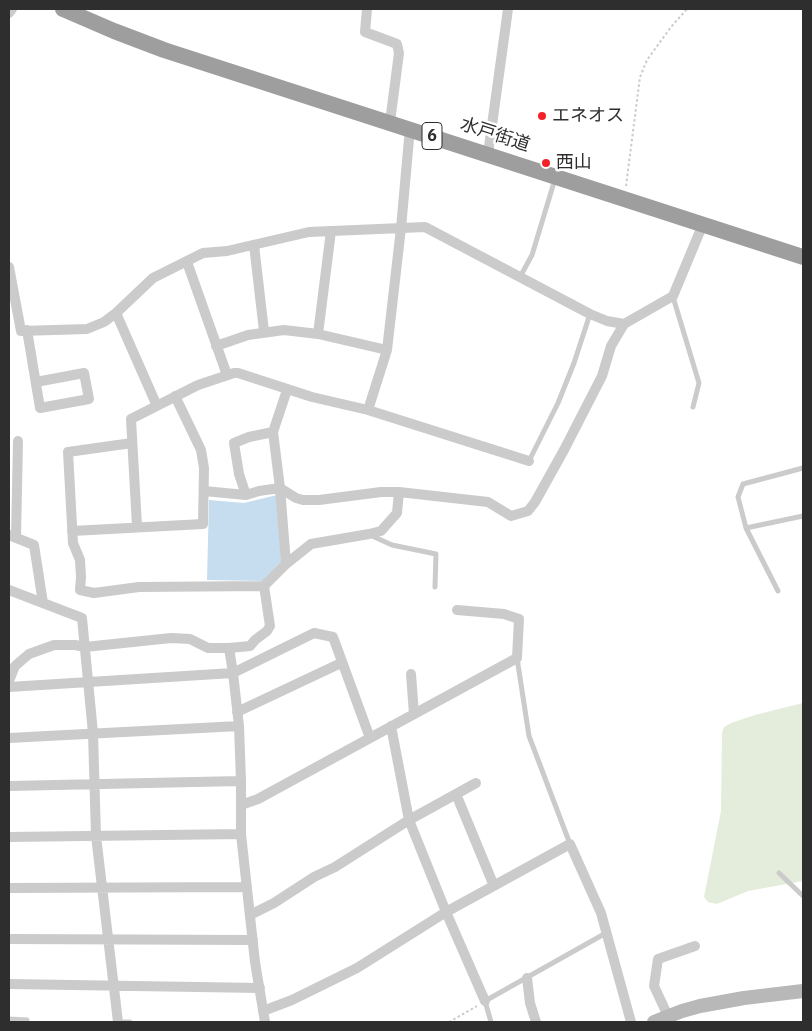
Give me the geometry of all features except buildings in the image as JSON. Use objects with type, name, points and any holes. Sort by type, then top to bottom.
[{"type":"highway","name":"水戸街道","points":[[63,9],[164,50],[703,224],[800,253]]},
{"type":"main road","points":[[654,1022],[700,1006],[803,991]]},
{"type":"street","points":[[9,13],[12,9]]},
{"type":"street","points":[[367,9],[365,32],[397,44],[399,53],[390,122]]},
{"type":"street","points":[[488,154],[508,9]]},
{"type":"street","points":[[368,410],[387,350],[410,128]]},
{"type":"street","points":[[204,491],[246,495],[280,488],[303,500],[399,492],[488,502],[511,516],[528,511],[564,450],[602,376],[611,346],[624,324],[673,296],[703,224]]},
{"type":"street","points":[[9,267],[21,331],[87,330],[104,322],[116,313],[152,278],[187,262],[196,255],[227,251],[309,232],[425,227],[590,314],[607,321],[624,324]]},
{"type":"street","points":[[318,334],[331,231]]},
{"type":"street","points":[[254,245],[264,331]]},
{"type":"street","points":[[187,262],[226,375]]},
{"type":"street","points":[[116,313],[157,406]]},
{"type":"street","points":[[27,330],[40,408],[89,400],[84,373],[36,382]]},
{"type":"street","points":[[216,346],[264,331],[284,330],[318,334],[387,350]]},
{"type":"street","points":[[137,526],[131,419],[198,385],[226,375],[238,373],[287,390],[368,410],[528,461]]},
{"type":"street","points":[[286,564],[273,432],[287,390]]},
{"type":"street","points":[[72,530],[203,524],[204,491],[201,450],[175,396]]},
{"type":"street","points":[[246,495],[239,474],[234,443],[249,437],[273,432]]},
{"type":"street","points":[[18,441],[13,476],[13,536],[34,545],[43,603]]},
{"type":"street","points":[[132,443],[68,452],[73,543],[80,560],[80,590],[94,593],[139,587],[264,586],[286,564],[311,544],[381,531],[397,513],[399,492]]},
{"type":"street","points":[[9,681],[15,666],[29,654],[54,645],[85,647],[171,638],[190,639],[208,648],[250,646],[270,626],[264,586]]},
{"type":"street","points":[[9,590],[82,618],[93,733],[96,836],[118,1022]]},
{"type":"street","points":[[241,804],[258,800],[517,658],[519,619],[504,614],[456,610]]},
{"type":"street","points":[[9,687],[233,673],[314,633],[333,637],[370,738]]},
{"type":"street","points":[[229,648],[239,726],[241,834],[253,940],[265,1022]]},
{"type":"street","points":[[237,712],[341,663]]},
{"type":"street","points":[[411,674],[414,714]]},
{"type":"street","points":[[9,738],[239,726]]},
{"type":"street","points":[[391,726],[408,820],[485,1001]]},
{"type":"street","points":[[9,786],[241,781]]},
{"type":"street","points":[[250,915],[334,867],[408,820],[476,783]]},
{"type":"street","points":[[456,794],[494,886]]},
{"type":"street","points":[[9,837],[241,834]]},
{"type":"street","points":[[263,1011],[292,1000],[357,968],[446,912],[570,844],[601,913],[631,1022]]},
{"type":"street","points":[[9,888],[247,887]]},
{"type":"street","points":[[9,939],[253,940]]},
{"type":"street","points":[[668,1016],[654,986],[658,960],[695,946]]},
{"type":"street","points":[[527,978],[530,1003],[536,1022]]},
{"type":"street","points":[[9,984],[260,988]]},
{"type":"lane","points":[[520,277],[532,255],[556,176]]},
{"type":"lane","points":[[673,296],[699,383],[693,408]]},
{"type":"lane","points":[[528,461],[558,404],[590,314]]},
{"type":"lane","points":[[778,591],[746,528],[738,497],[743,484],[803,468]]},
{"type":"lane","points":[[746,528],[803,516]]},
{"type":"lane","points":[[369,534],[392,545],[436,554],[435,587]]},
{"type":"lane","points":[[517,658],[529,736],[570,844]]},
{"type":"lane","points":[[779,873],[803,896]]},
{"type":"lane","points":[[491,1022],[485,1001],[606,933]]},
{"type":"lane","points":[[9,1019],[27,1020]]},
{"type":"lane","points":[[118,1022],[130,1022]]},
{"type":"path","points":[[624,198],[640,77],[647,60],[687,9]]},
{"type":"path","points":[[449,1022],[485,1001]]},
{"type":"green space","points":[[803,703],[803,881],[748,891],[717,904],[708,902],[704,897],[721,811],[722,733],[724,727],[755,715]]},
{"type":"water","points":[[277,495],[281,562],[263,581],[207,580],[209,500],[244,503]]},
{"type":"place","name":"エネオス","points":[[542,116]]},
{"type":"place","name":"西山","points":[[546,163]]}]
